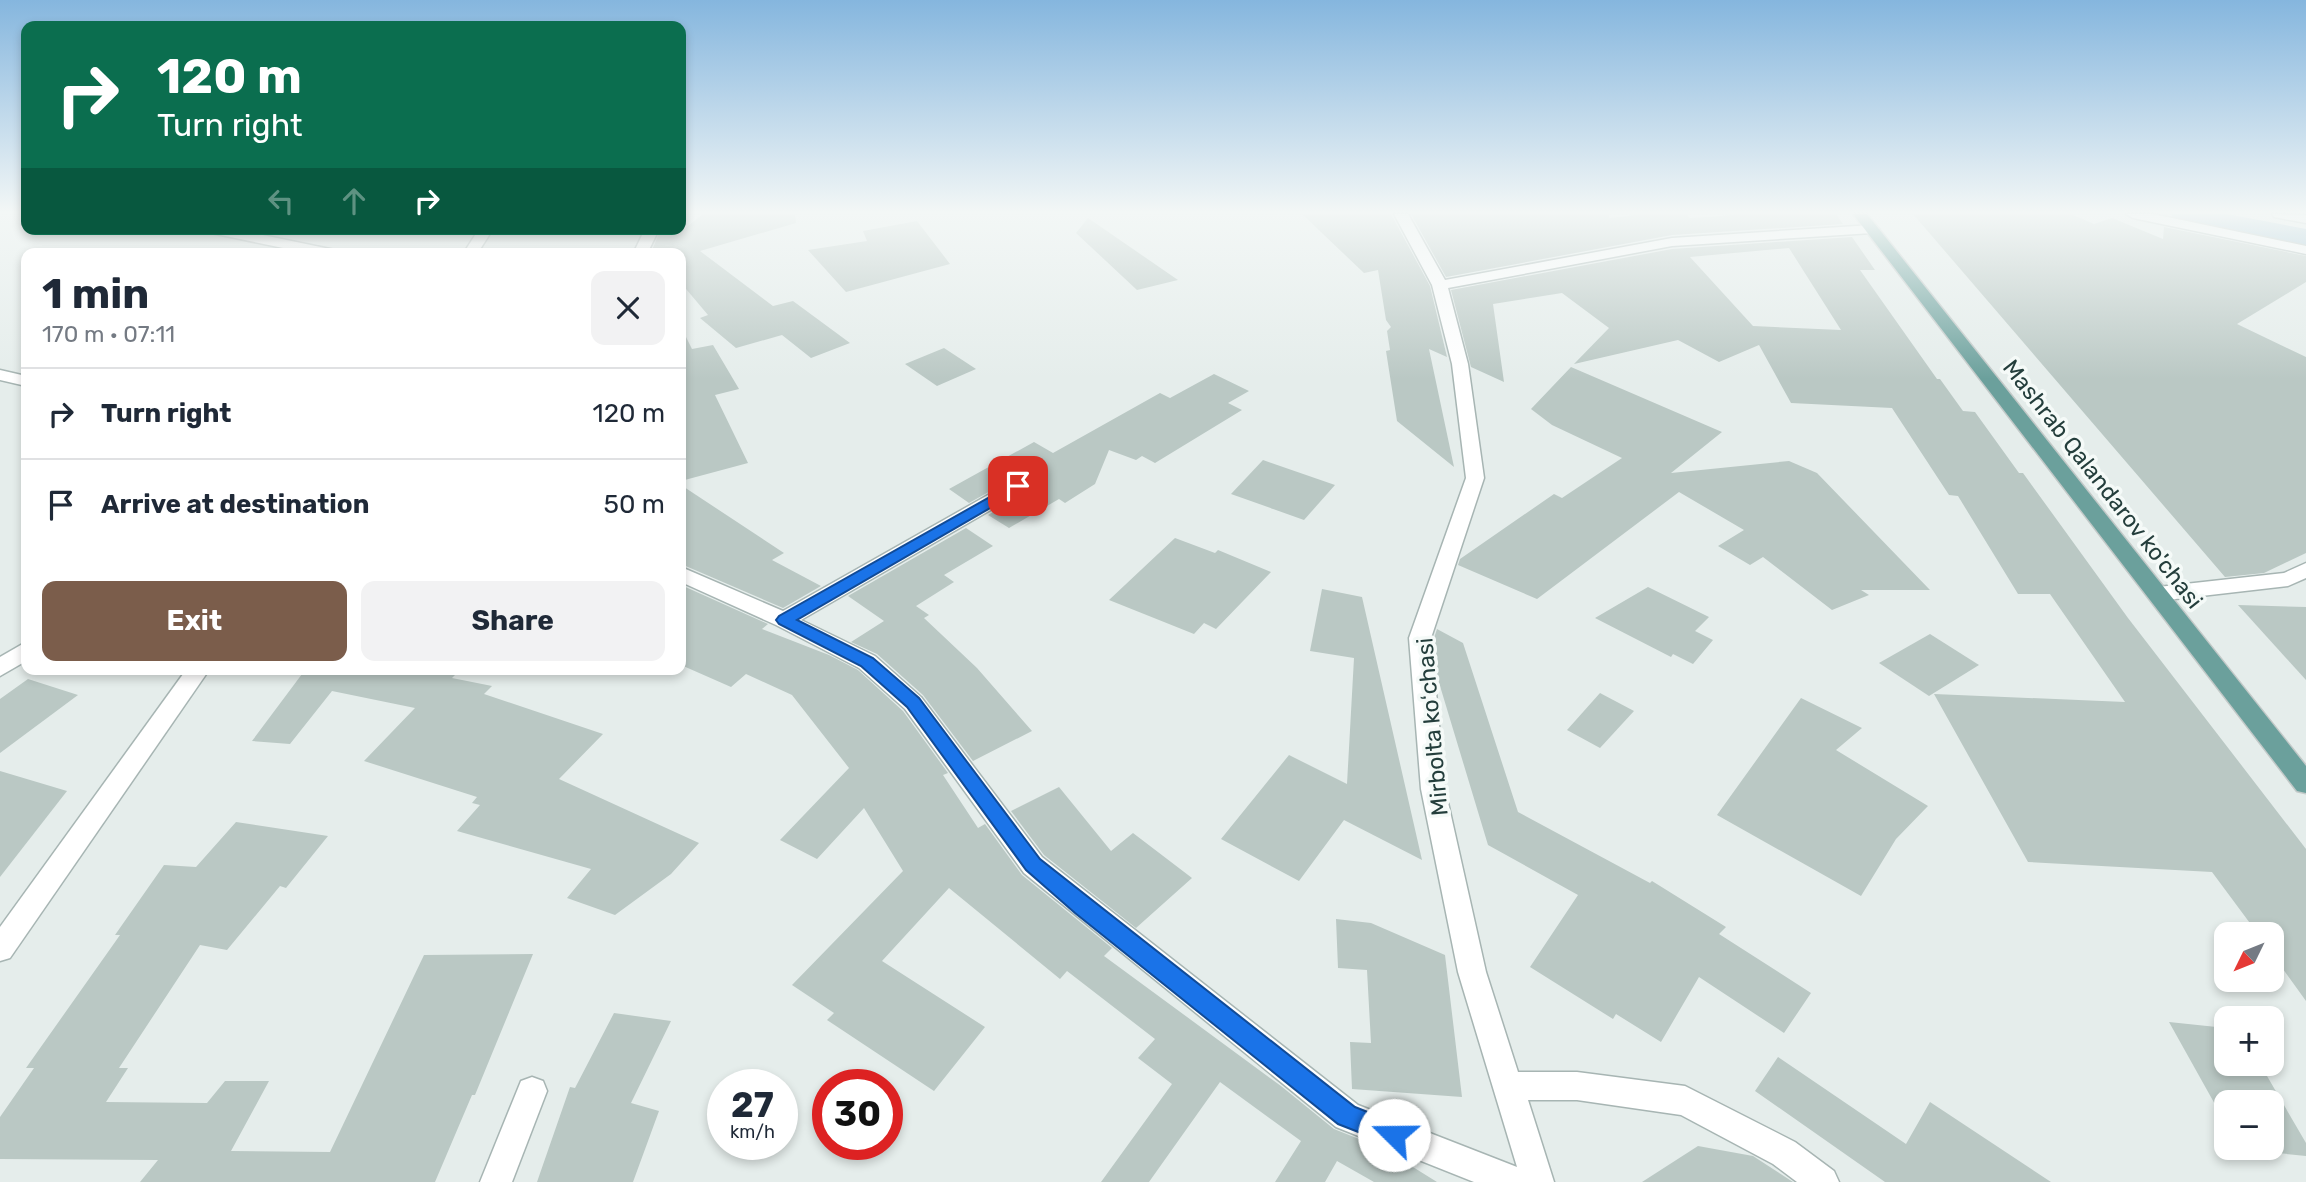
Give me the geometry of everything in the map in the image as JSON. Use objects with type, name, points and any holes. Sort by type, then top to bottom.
[{"type":"main road","name":"Mashrab Qalandarov ko'chasi","points":[[1904,269],[2306,784]]},
{"type":"street","name":"Mirbolta koʻchasi","points":[[1431,269],[1440,285],[1460,364],[1475,478],[1420,638],[1433,789],[1472,972],[1538,1182]]},
{"type":"street","points":[[1440,285],[1525,269]]},
{"type":"street","points":[[0,375],[21,381]]},
{"type":"street","points":[[785,620],[1018,486]]},
{"type":"street","points":[[2158,594],[2288,579],[2306,570]]},
{"type":"street","points":[[686,576],[785,620],[867,662],[913,703],[1033,865],[1347,1116],[1514,1182]]},
{"type":"street","points":[[0,668],[21,653]]},
{"type":"street","points":[[0,949],[194,675]]},
{"type":"street","points":[[1508,1086],[1577,1086],[1685,1101],[1784,1153],[1823,1182]]},
{"type":"street","points":[[496,1182],[532,1091]]},
{"type":"building","points":[[686,269],[724,269],[773,306],[793,301],[850,343],[811,358],[782,335],[736,348],[700,318],[708,315],[686,289]]},
{"type":"building","points":[[825,269],[931,269],[846,292]]},
{"type":"building","points":[[1115,269],[1162,269],[1178,280],[1137,290]]},
{"type":"building","points":[[1360,269],[1421,269],[1430,286],[1447,357],[1429,349],[1454,467],[1397,421],[1386,351],[1390,350],[1387,331],[1391,327],[1386,320],[1378,270],[1364,273]]},
{"type":"building","points":[[1442,269],[1488,269],[1446,277]]},
{"type":"building","points":[[1563,269],[1701,269],[1753,326],[1841,330],[1802,269],[1874,269],[1860,270],[1937,379],[1940,379],[1963,411],[1975,412],[2019,473],[2023,473],[2128,618],[2306,849],[2306,1001],[2284,971],[2284,922],[2249,922],[2212,872],[2028,862],[1934,694],[2125,702],[2050,594],[2018,594],[1958,496],[1949,495],[1892,408],[1791,403],[1759,345],[1719,362],[1678,340],[1574,364],[1609,328],[1562,293],[1493,304],[1504,382],[1471,367],[1451,290]]},
{"type":"building","points":[[1960,269],[2306,269],[2306,282],[2237,324],[2306,357],[2306,553],[2264,573],[2225,577]]},
{"type":"building","points":[[686,337],[692,349],[713,345],[739,389],[715,395],[748,463],[686,480]]},
{"type":"building","points":[[944,348],[976,369],[937,386],[905,364]]},
{"type":"building","points":[[1571,367],[1722,432],[1671,473],[1789,461],[1817,473],[1930,590],[1861,590],[1869,595],[1832,610],[1763,557],[1750,565],[1718,546],[1744,530],[1679,492],[1537,599],[1458,565],[1460,559],[1554,494],[1562,498],[1622,458],[1552,425],[1531,409]]},
{"type":"building","points":[[1214,374],[1249,391],[1228,403],[1242,410],[1155,463],[1142,456],[1136,460],[1109,450],[1095,484],[1065,503],[1059,499],[1009,528],[988,515],[1026,492],[1031,486],[1027,480],[1010,480],[969,503],[949,489],[1034,442],[1053,453],[1160,393],[1170,398]]},
{"type":"building","points":[[1263,460],[1335,485],[1304,520],[1231,494]]},
{"type":"building","points":[[686,488],[784,553],[772,560],[821,586],[783,608],[686,566]]},
{"type":"building","points":[[966,528],[993,546],[944,575],[954,582],[916,606],[929,615],[924,618],[977,668],[1032,731],[973,761],[923,695],[877,654],[851,642],[884,621],[848,596]]},
{"type":"building","points":[[1175,538],[1215,553],[1218,550],[1271,572],[1216,629],[1204,623],[1194,634],[1109,600]]},
{"type":"building","points":[[686,587],[768,624],[762,629],[829,655],[858,670],[903,711],[948,773],[943,775],[978,828],[985,824],[1022,875],[1112,948],[1104,956],[1281,1086],[1334,1129],[1384,1149],[1437,1182],[1374,1182],[1337,1161],[1325,1182],[1275,1182],[1301,1141],[1220,1082],[1149,1182],[1101,1182],[1172,1084],[1138,1058],[1155,1039],[1067,971],[1060,979],[949,888],[882,961],[985,1027],[934,1091],[827,1020],[834,1013],[792,985],[903,871],[864,808],[817,859],[780,840],[849,768],[792,695],[746,674],[731,687],[686,667]]},
{"type":"building","points":[[1648,587],[1709,617],[1695,631],[1713,640],[1693,664],[1673,654],[1671,657],[1595,618]]},
{"type":"building","points":[[1322,589],[1362,597],[1422,860],[1344,820],[1299,881],[1221,839],[1289,755],[1347,784],[1354,658],[1310,651]]},
{"type":"building","points":[[2238,605],[2306,607],[2306,680]]},
{"type":"building","points":[[1437,629],[1463,643],[1518,812],[1650,883],[1652,881],[1726,927],[1719,934],[1811,993],[1784,1033],[1699,977],[1661,1042],[1616,1014],[1613,1019],[1530,967],[1578,895],[1488,845],[1437,676],[1434,638]]},
{"type":"building","points":[[1930,634],[1979,665],[1929,696],[1879,663]]},
{"type":"building","points":[[301,675],[455,675],[452,678],[492,686],[484,694],[603,734],[559,779],[699,843],[671,874],[615,915],[567,898],[591,869],[457,831],[480,805],[472,803],[477,797],[364,761],[415,708],[332,691],[290,744],[252,741]]},
{"type":"building","points":[[28,679],[78,695],[0,753],[0,699]]},
{"type":"building","points":[[1600,693],[1634,711],[1600,748],[1567,730]]},
{"type":"building","points":[[1801,698],[1862,728],[1836,750],[1928,806],[1896,839],[1861,896],[1717,815]]},
{"type":"building","points":[[0,771],[67,791],[0,877]]},
{"type":"building","points":[[1059,787],[1111,851],[1133,833],[1192,878],[1136,928],[1044,855],[1011,811]]},
{"type":"building","points":[[236,822],[328,836],[286,888],[280,886],[227,950],[200,945],[119,1068],[128,1068],[106,1102],[207,1103],[225,1081],[269,1081],[231,1151],[330,1152],[424,955],[533,954],[475,1095],[472,1095],[435,1182],[140,1182],[158,1160],[0,1159],[0,1117],[34,1068],[26,1068],[120,935],[115,935],[164,865],[196,867]]},
{"type":"building","points":[[1336,919],[1371,923],[1445,955],[1462,1097],[1352,1089],[1350,1042],[1371,1043],[1367,970],[1338,968]]},
{"type":"building","points":[[614,1013],[671,1021],[631,1103],[659,1111],[633,1182],[537,1182],[570,1087],[575,1088]]},
{"type":"building","points":[[2169,1022],[2214,1027],[2214,1076],[2267,1076],[2275,1090],[2214,1090],[2214,1103]]},
{"type":"building","points":[[1778,1057],[1906,1144],[1930,1102],[2051,1182],[1885,1182],[1755,1091]]},
{"type":"building","points":[[2284,1105],[2306,1143],[2306,1156],[2284,1154]]},
{"type":"building","points":[[1698,1146],[1753,1156],[1793,1182],[1642,1182]]},
{"type":"route","points":[[1018,486],[785,620],[867,662],[913,703],[1033,865],[1347,1116],[1394,1135]]}]
